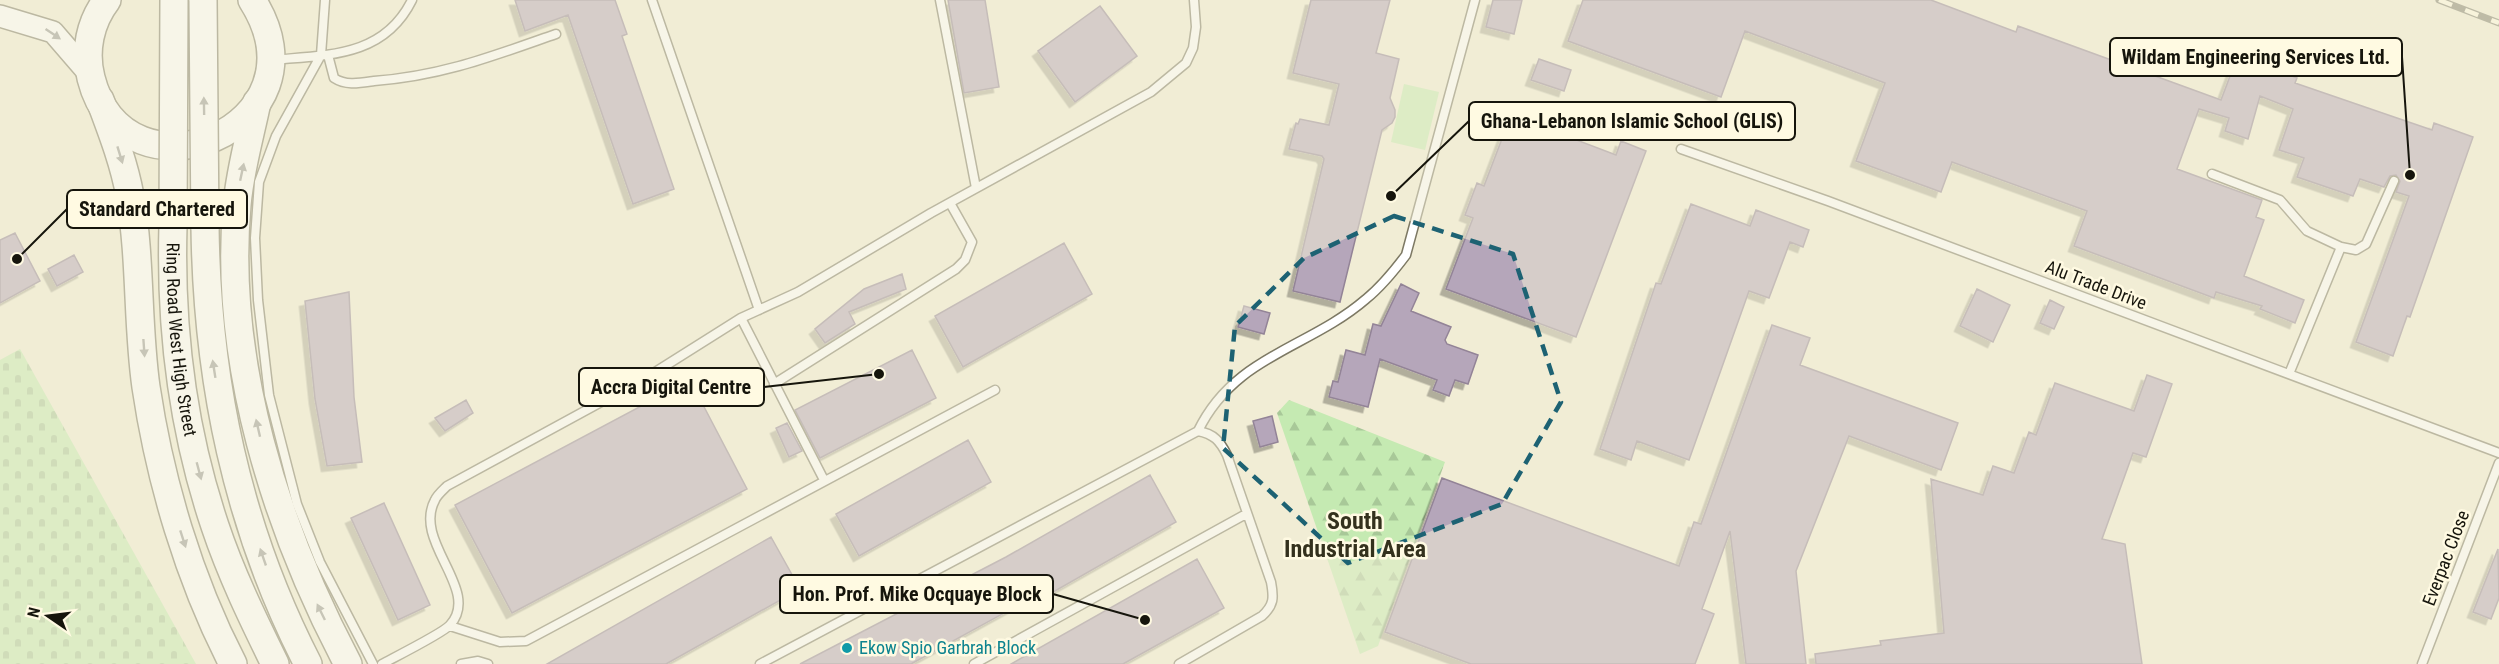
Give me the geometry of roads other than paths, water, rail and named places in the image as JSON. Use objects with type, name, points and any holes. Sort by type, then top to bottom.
[{"type":"main road","name":"Ring Road West High Street","points":[[107,0],[94,23],[89,40],[95,88],[115,140],[130,195],[146,385],[168,492],[203,598],[233,664]]},
{"type":"main road","name":"Ring Road West High Street","points":[[174,0],[173,226],[178,350],[186,411],[198,469],[215,525],[236,580],[275,664]]},
{"type":"main road","name":"Ring Road West High Street","points":[[203,0],[205,227],[211,350],[226,436],[239,485],[269,573],[308,664]]},
{"type":"main road","points":[[95,88],[125,129],[159,145],[178,147],[215,139],[246,117],[257,102],[268,78],[270,60],[266,26],[256,3]]},
{"type":"main road","points":[[257,102],[237,206],[237,285],[246,373],[270,482],[312,593],[348,664]]},
{"type":"street","points":[[0,16],[53,32],[95,88]]},
{"type":"lane","points":[[325,0],[324,55],[334,78],[349,84],[409,79],[445,72],[556,34]]},
{"type":"lane","points":[[270,60],[324,55],[358,48],[389,32],[400,21],[412,0]]},
{"type":"lane","points":[[652,0],[759,310]]},
{"type":"lane","points":[[940,0],[976,188]]},
{"type":"lane","points":[[382,664],[450,626],[457,611],[456,588],[430,533],[429,521],[435,500],[447,486],[649,376],[741,318],[798,292],[976,188],[1132,103],[1174,75],[1186,63],[1196,27],[1194,0]]},
{"type":"lane","points":[[760,664],[1198,431],[1223,391],[1253,367],[1365,301],[1392,275],[1406,255],[1475,0]]},
{"type":"lane","points":[[324,55],[276,136],[259,182],[255,238],[258,300],[269,394],[297,504],[320,562],[373,664]]},
{"type":"lane","name":"Alu Trade Drive","points":[[1681,149],[1828,201],[2499,453]]},
{"type":"lane","points":[[2212,174],[2280,200],[2307,231],[2341,247],[2356,250],[2366,244],[2394,181]]},
{"type":"lane","points":[[774,384],[956,269],[965,260],[972,242],[950,203]]},
{"type":"lane","points":[[2289,374],[2341,247]]},
{"type":"lane","points":[[741,318],[824,480]]},
{"type":"lane","points":[[450,626],[487,640],[511,643],[526,641],[995,390]]},
{"type":"lane","points":[[1179,664],[1242,630],[1270,609],[1274,599],[1271,582],[1246,514],[1235,473],[1220,442],[1211,434],[1198,431]]},
{"type":"lane","name":"Everpac Close","points":[[2422,664],[2499,464]]},
{"type":"lane","points":[[974,664],[1246,514]]},
{"type":"lane","points":[[461,664],[478,661],[488,664]]},
{"type":"railway","points":[[2439,0],[2499,23]]},
{"type":"place","name":"Wildam Engineering Services Ltd.","points":[[2410,175]]},
{"type":"place","name":"Ghana-Lebanon Islamic School (GLIS)","points":[[1391,196]]},
{"type":"place","name":"Standard Chartered","points":[[17,259]]},
{"type":"place","name":"Accra Digital Centre","points":[[879,374]]},
{"type":"place","name":"Hon. Prof. Mike Ocquaye Block","points":[[1145,620]]},
{"type":"place","name":"Ekow Spio Garbrah Block","points":[[847,648]]},
{"type":"district","name":"South Industrial Area","points":[[1355,535]]}]
